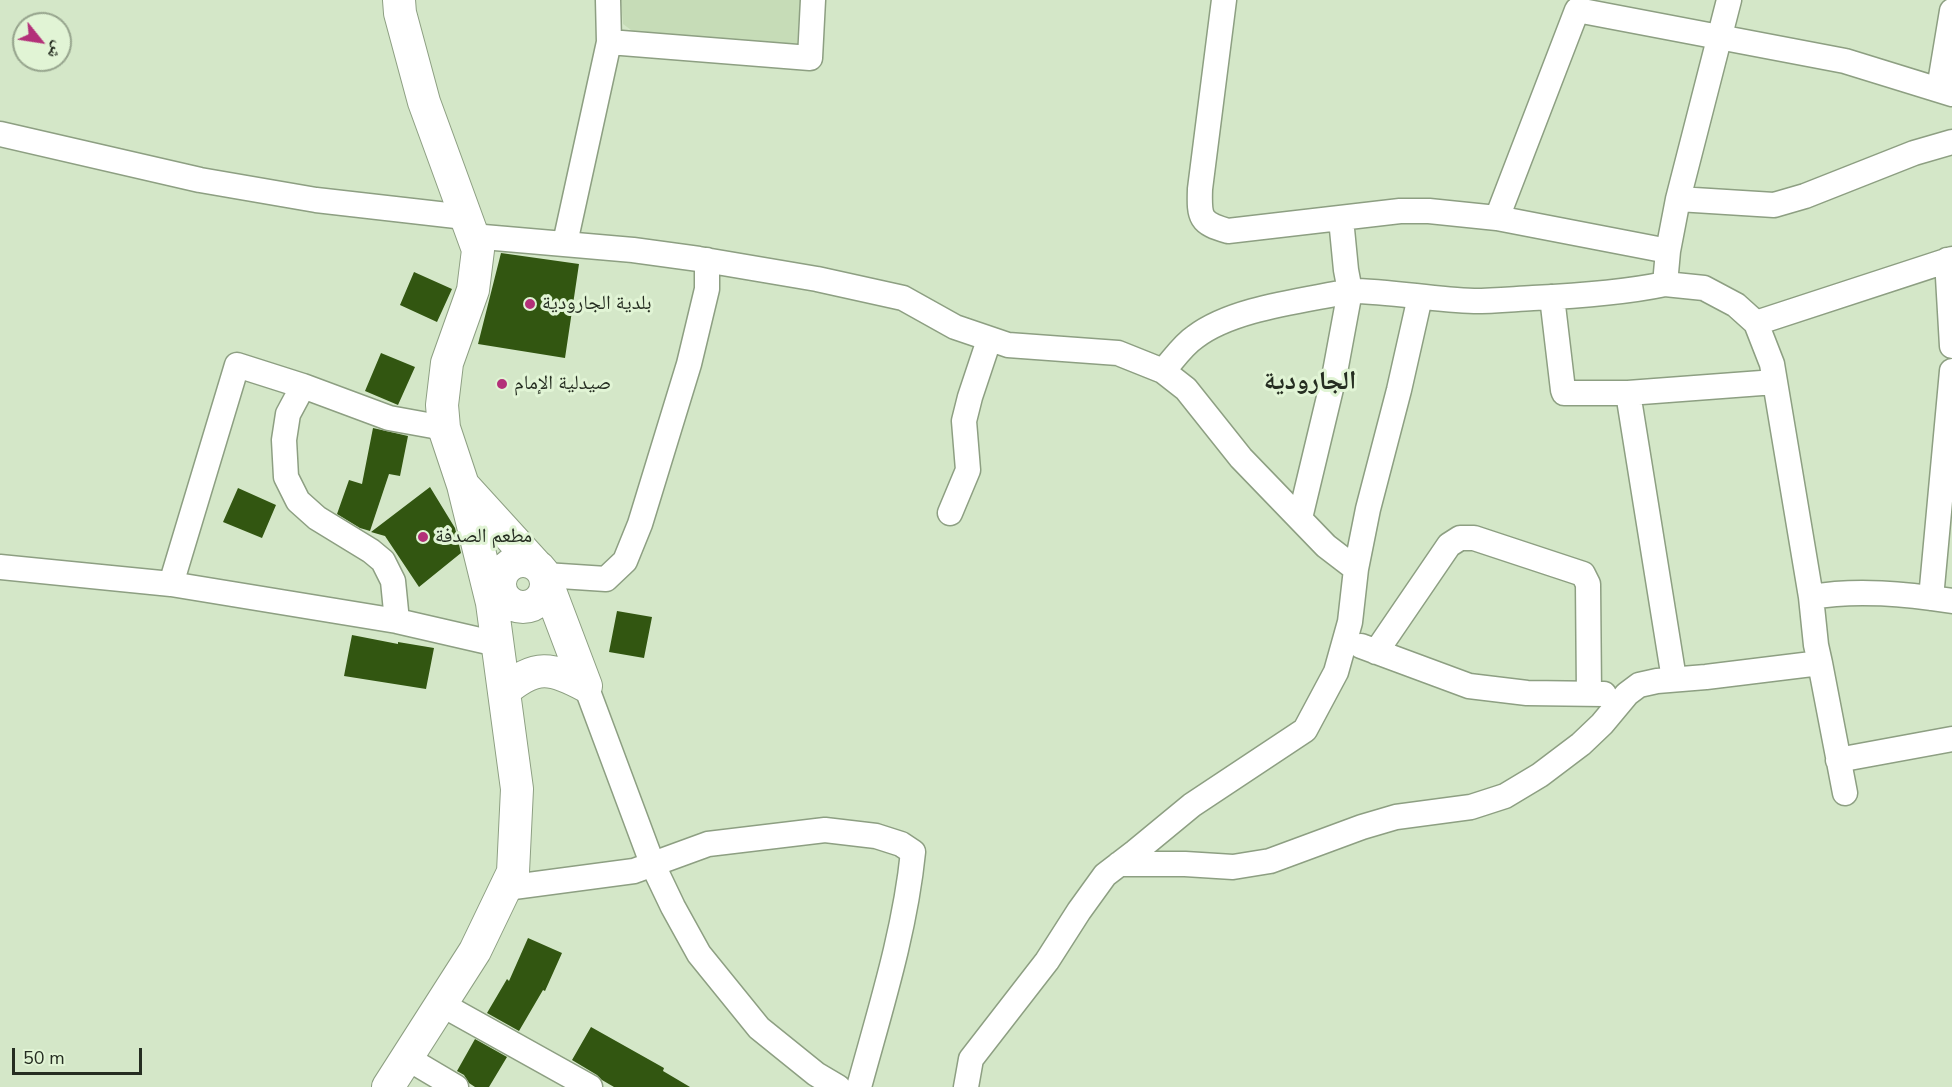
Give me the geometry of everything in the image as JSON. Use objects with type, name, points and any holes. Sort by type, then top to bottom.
[{"type":"main road","points":[[388,1087],[475,951],[513,872],[517,789],[492,603],[491,564],[444,428],[442,405],[447,363],[473,290],[478,250],[424,102],[400,14],[399,0]]},
{"type":"main road","points":[[463,485],[535,587]]},
{"type":"main road","points":[[491,564],[521,561],[586,686]]},
{"type":"main road","points":[[504,691],[535,587]]},
{"type":"main road","points":[[504,691],[526,675],[543,670],[563,674],[586,686]]},
{"type":"street","points":[[565,243],[609,42],[608,0]]},
{"type":"street","points":[[609,42],[810,58],[813,0]]},
{"type":"street","points":[[1224,0],[1200,189],[1199,212],[1210,226],[1228,231],[1400,212],[1429,211],[1497,218],[1668,251]]},
{"type":"street","points":[[1665,284],[1668,251],[1678,199],[1729,0]]},
{"type":"street","points":[[1497,218],[1578,5],[1845,61],[1946,92],[1952,11]]},
{"type":"street","points":[[0,134],[200,180],[565,243],[706,260],[817,279],[903,298],[955,327],[1008,345],[1118,353],[1163,371],[1186,389],[1241,458],[1326,546],[1356,569]]},
{"type":"street","points":[[1678,199],[1773,205],[1805,196],[1914,153],[1952,142]]},
{"type":"street","points":[[1299,518],[1335,372],[1350,291],[1341,219]]},
{"type":"street","points":[[1756,323],[1950,259],[1952,346]]},
{"type":"street","points":[[535,587],[606,579],[625,561],[640,524],[689,364],[707,289],[706,260]]},
{"type":"street","points":[[1163,371],[1192,338],[1211,325],[1233,316],[1350,291],[1379,291],[1474,301],[1626,291],[1665,284],[1704,288],[1736,305],[1756,323],[1772,364],[1811,597],[1816,645],[1845,793]]},
{"type":"street","points":[[966,1087],[971,1059],[1047,961],[1105,875],[1191,805],[1305,730],[1336,672],[1350,622],[1356,569],[1368,508],[1400,390],[1420,297]]},
{"type":"street","points":[[1552,297],[1564,393],[1628,393],[1775,382]]},
{"type":"street","points":[[950,513],[968,470],[964,421],[989,340]]},
{"type":"street","points":[[171,584],[237,365],[303,386],[389,418],[444,428]]},
{"type":"street","points":[[1811,597],[1825,594],[1887,593],[1941,599],[1952,370]]},
{"type":"street","points":[[303,386],[288,414],[284,440],[286,477],[297,501],[317,518],[371,551],[383,561],[393,581],[397,621]]},
{"type":"street","points":[[1628,393],[1674,679]]},
{"type":"street","points":[[1376,652],[1449,545],[1460,538],[1474,538],[1583,574],[1588,584],[1589,694]]},
{"type":"street","points":[[0,567],[171,584],[397,621],[497,644]]},
{"type":"street","points":[[1345,640],[1468,686],[1527,693],[1627,694]]},
{"type":"street","points":[[1119,864],[1233,867],[1270,861],[1396,816],[1471,807],[1505,796],[1539,775],[1581,744],[1602,724],[1627,694],[1639,686],[1657,681],[1820,663]]},
{"type":"street","points":[[586,686],[652,863],[673,908],[699,954],[759,1028],[816,1074],[838,1087]]},
{"type":"street","points":[[1838,760],[1952,739]]},
{"type":"street","points":[[506,888],[634,871],[708,844],[825,830],[876,836],[901,844],[913,852],[910,881],[893,961],[859,1087]]},
{"type":"street","points":[[441,1004],[555,1079],[590,1087]]},
{"type":"street","points":[[407,1058],[456,1087]]},
{"type":"shaded area","points":[[621,0],[800,0],[797,44],[635,33],[623,24]]},
{"type":"building","name":"بلدية الجارودية","points":[[501,253],[579,264],[565,358],[478,344]]},
{"type":"building","points":[[414,272],[452,289],[437,322],[400,305]]},
{"type":"building","points":[[381,353],[415,367],[398,405],[365,391]]},
{"type":"building","points":[[373,428],[408,436],[400,476],[389,474],[370,531],[360,528],[337,514],[349,480],[362,484]]},
{"type":"building","name":"مطعم الصدفة","points":[[430,487],[455,528],[461,553],[419,587],[385,536],[371,532]]},
{"type":"building","points":[[238,488],[276,505],[262,538],[223,522]]},
{"type":"building","points":[[617,611],[652,617],[644,658],[609,652]]},
{"type":"building","points":[[352,635],[434,648],[426,689],[344,676]]},
{"type":"building","points":[[528,938],[562,953],[545,991],[543,990],[519,1031],[487,1013],[507,979],[509,981]]},
{"type":"building","points":[[591,1027],[664,1068],[663,1071],[690,1087],[614,1087],[602,1080],[572,1060]]},
{"type":"building","points":[[475,1039],[507,1057],[489,1087],[475,1087],[457,1071]]},
{"type":"place","name":"بلدية الجارودية","points":[[530,304]]},
{"type":"place","name":"صيدلية الإمام","points":[[502,384]]},
{"type":"place","name":"مطعم الصدفة","points":[[423,537]]},
{"type":"district","name":"الجارودية","points":[[1310,383]]}]
